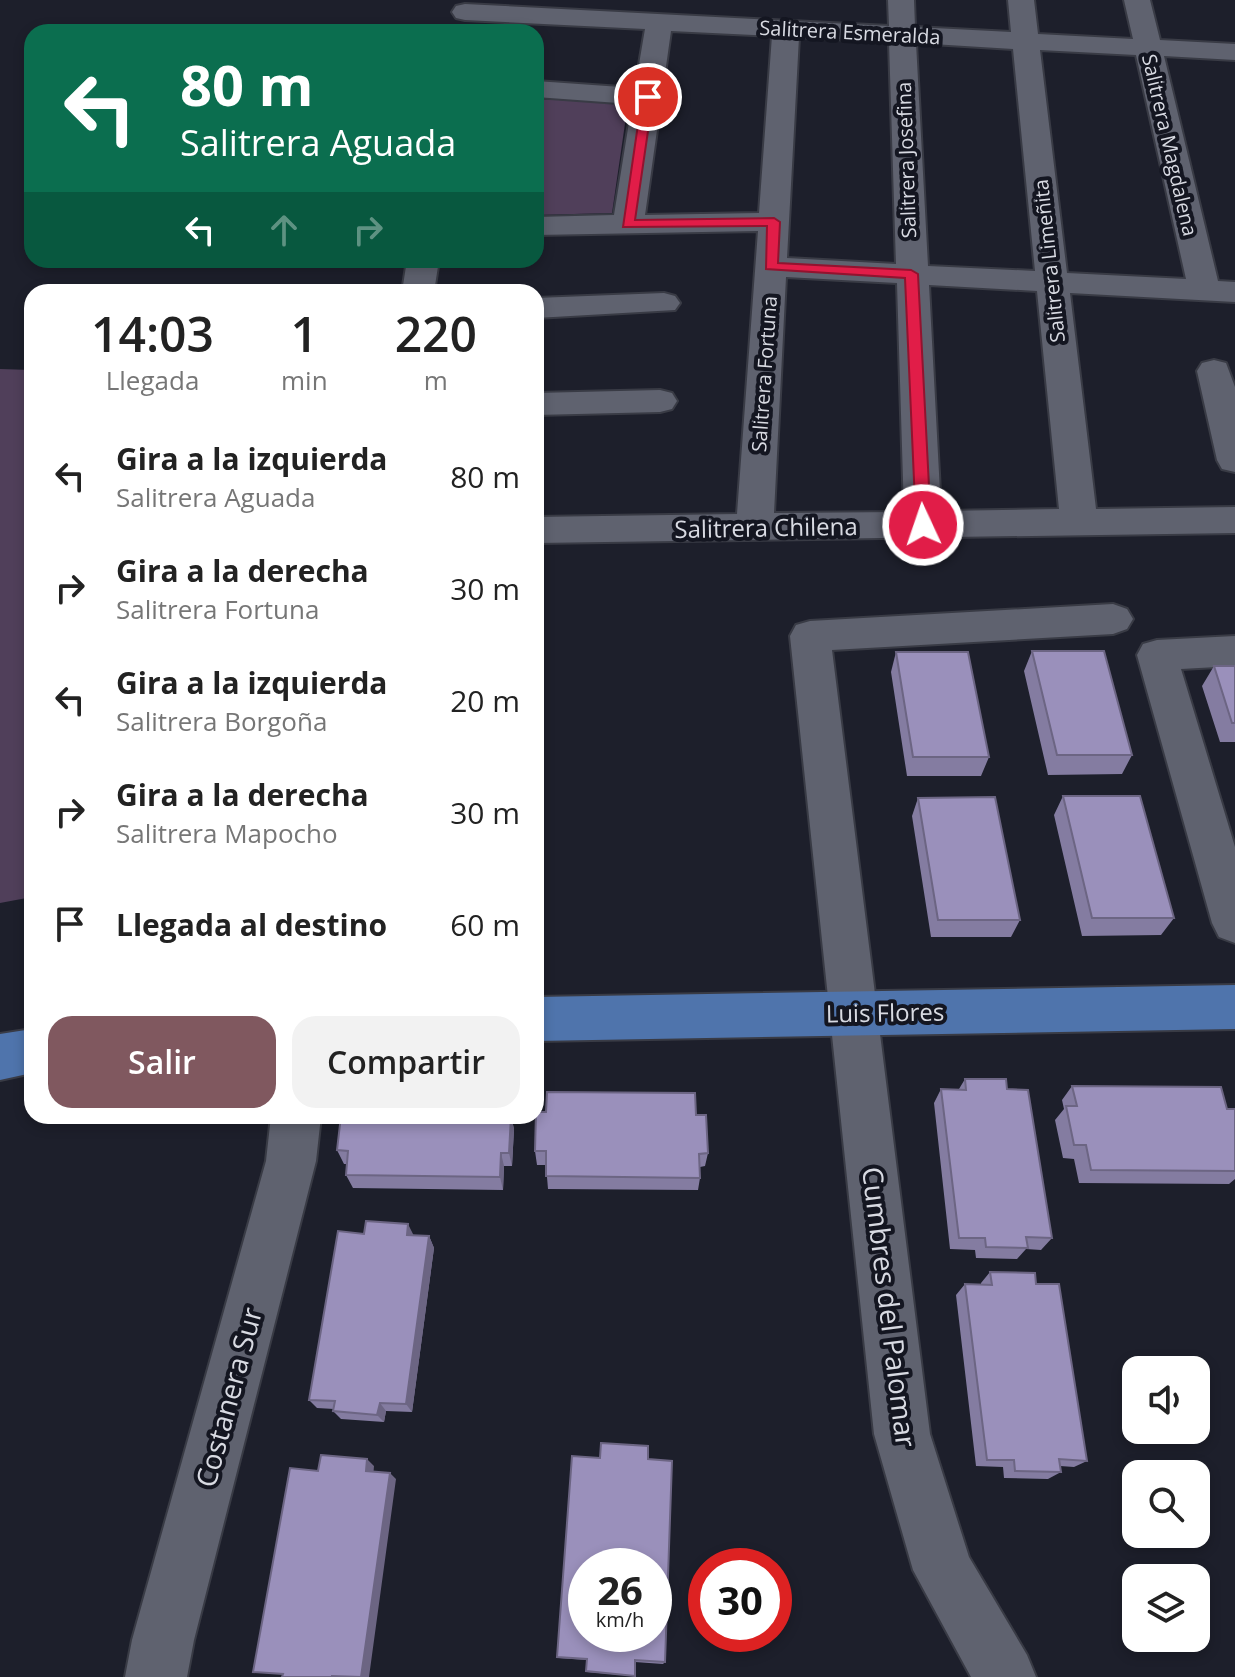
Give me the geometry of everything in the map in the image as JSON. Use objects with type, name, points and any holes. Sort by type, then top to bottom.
[{"type":"main road","name":"Luis Flores","points":[[544,1019],[1235,1007]]},
{"type":"main road","points":[[0,1057],[24,1052]]},
{"type":"street","name":"Salitrera Josefina","points":[[901,0],[923,525]]},
{"type":"street","name":"Salitrera Limeñita","points":[[1021,0],[1079,522]]},
{"type":"street","name":"Salitrera Magdalena","points":[[1137,0],[1147,48],[1219,291]]},
{"type":"street","name":"Salitrera Esmeralda","points":[[465,15],[1235,52]]},
{"type":"street","points":[[628,224],[659,22]]},
{"type":"street","name":"Salitrera Fortuna","points":[[755,527],[786,29]]},
{"type":"street","points":[[544,90],[648,97]]},
{"type":"street","points":[[544,226],[774,222]]},
{"type":"street","points":[[771,267],[1219,291]]},
{"type":"street","points":[[544,308],[664,303]]},
{"type":"street","points":[[1214,371],[1235,460]]},
{"type":"street","points":[[544,404],[660,401]]},
{"type":"street","name":"Salitrera Chilena","points":[[544,530],[1235,520]]},
{"type":"street","name":"Cumbres del Palomar","points":[[1005,1677],[943,1570],[902,1434],[810,636],[1113,619]]},
{"type":"street","points":[[1235,651],[1157,655],[1235,923]]},
{"type":"street","name":"Costanera Sur","points":[[156,1677],[163,1640],[291,1161],[295,1124]]},
{"type":"shaded area","points":[[544,99],[628,103],[612,213],[544,215]]},
{"type":"shaded area","points":[[0,369],[24,370],[24,898],[0,903]]},
{"type":"building","points":[[1032,651],[1104,651],[1132,755],[1057,755]]},
{"type":"building","points":[[896,652],[968,652],[989,757],[913,757]]},
{"type":"building","points":[[1214,666],[1235,666],[1235,723],[1232,723]]},
{"type":"building","points":[[1063,796],[1140,796],[1174,918],[1092,918]]},
{"type":"building","points":[[995,797],[1020,920],[938,920],[918,798]]},
{"type":"building","points":[[965,1079],[1006,1079],[1007,1089],[1028,1090],[1052,1238],[1026,1237],[1028,1248],[986,1247],[985,1238],[959,1238],[941,1089],[966,1090]]},
{"type":"building","points":[[1072,1086],[1221,1087],[1227,1109],[1235,1109],[1235,1171],[1091,1170],[1086,1145],[1074,1145],[1066,1106],[1077,1106]]},
{"type":"building","points":[[547,1092],[695,1093],[696,1115],[706,1115],[708,1153],[699,1154],[700,1178],[546,1176],[546,1151],[535,1151],[536,1124],[544,1124]]},
{"type":"building","points":[[340,1124],[511,1124],[509,1153],[501,1153],[500,1177],[346,1175],[348,1151],[337,1150]]},
{"type":"building","points":[[366,1221],[408,1224],[407,1235],[429,1236],[406,1404],[380,1403],[377,1415],[333,1411],[335,1401],[309,1400],[338,1231],[364,1234]]},
{"type":"building","points":[[990,1272],[1035,1273],[1036,1284],[1059,1284],[1087,1461],[1059,1459],[1061,1472],[1015,1471],[1014,1460],[987,1460],[965,1284],[992,1285]]},
{"type":"building","points":[[601,1443],[648,1446],[648,1459],[672,1461],[669,1548],[568,1548],[568,1652],[665,1652],[665,1662],[635,1660],[635,1676],[586,1671],[587,1659],[557,1657],[572,1456],[600,1458]]},
{"type":"building","points":[[321,1455],[367,1459],[366,1471],[390,1473],[361,1677],[282,1677],[283,1674],[253,1672],[290,1468],[318,1471]]},
{"type":"route","points":[[648,97],[628,224],[774,222],[771,267],[911,274],[923,525]]}]
